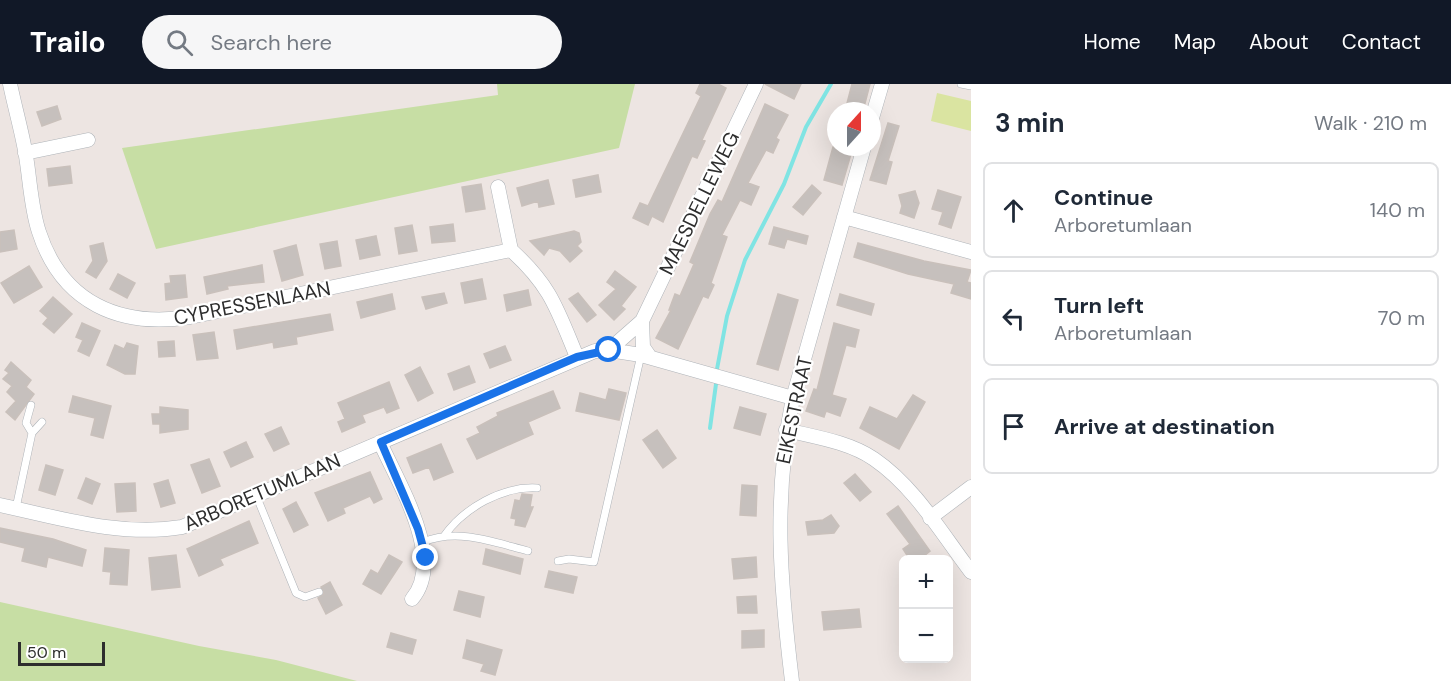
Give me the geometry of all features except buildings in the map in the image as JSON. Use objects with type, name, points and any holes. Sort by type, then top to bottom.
[{"type":"street","name":"CYPRESSENLAAN","points":[[10,84],[38,230],[56,268],[70,286],[89,302],[132,320],[164,321],[190,317],[511,250]]},
{"type":"street","name":"MAESDELLEWEG","points":[[609,350],[642,321],[756,84]]},
{"type":"street","points":[[877,102],[882,84]]},
{"type":"street","points":[[25,153],[88,140]]},
{"type":"street","name":"EIKESTRAAT","points":[[792,681],[778,533],[786,430],[861,156]]},
{"type":"street","points":[[498,187],[511,250],[534,271],[550,292],[577,357]]},
{"type":"street","points":[[844,217],[971,252]]},
{"type":"street","points":[[642,321],[645,356]]},
{"type":"street","name":"ARBORETUMLAAN","points":[[0,505],[116,530],[140,531],[182,526],[577,357],[609,350],[645,356],[793,398]]},
{"type":"street","points":[[786,430],[827,440],[874,459],[908,488],[971,572]]},
{"type":"street","points":[[381,442],[423,542],[426,558],[425,572],[418,591],[412,599]]},
{"type":"street","points":[[930,518],[971,486]]},
{"type":"lane","points":[[961,84],[971,86]]},
{"type":"lane","points":[[558,561],[569,559],[594,562],[645,356]]},
{"type":"lane","points":[[31,405],[26,423],[32,433]]},
{"type":"lane","points":[[16,508],[32,433],[42,422]]},
{"type":"lane","points":[[444,536],[453,524],[474,507],[526,487],[537,488]]},
{"type":"lane","points":[[256,495],[296,593],[305,597],[319,592]]},
{"type":"lane","points":[[423,542],[444,536],[468,536],[528,551]]},
{"type":"green space","points":[[497,84],[635,84],[619,148],[156,249],[122,148],[498,95]]},
{"type":"green space","points":[[937,93],[971,101],[971,131],[931,121]]},
{"type":"green space","points":[[0,602],[199,646],[276,660],[357,681],[0,681]]},
{"type":"waterway","points":[[717,369],[727,316],[745,260],[784,184],[806,127],[831,84]]},
{"type":"waterway","points":[[710,428],[716,384]]},
{"type":"route","points":[[426,558],[418,529],[381,442],[577,357],[595,351],[609,350]]}]
